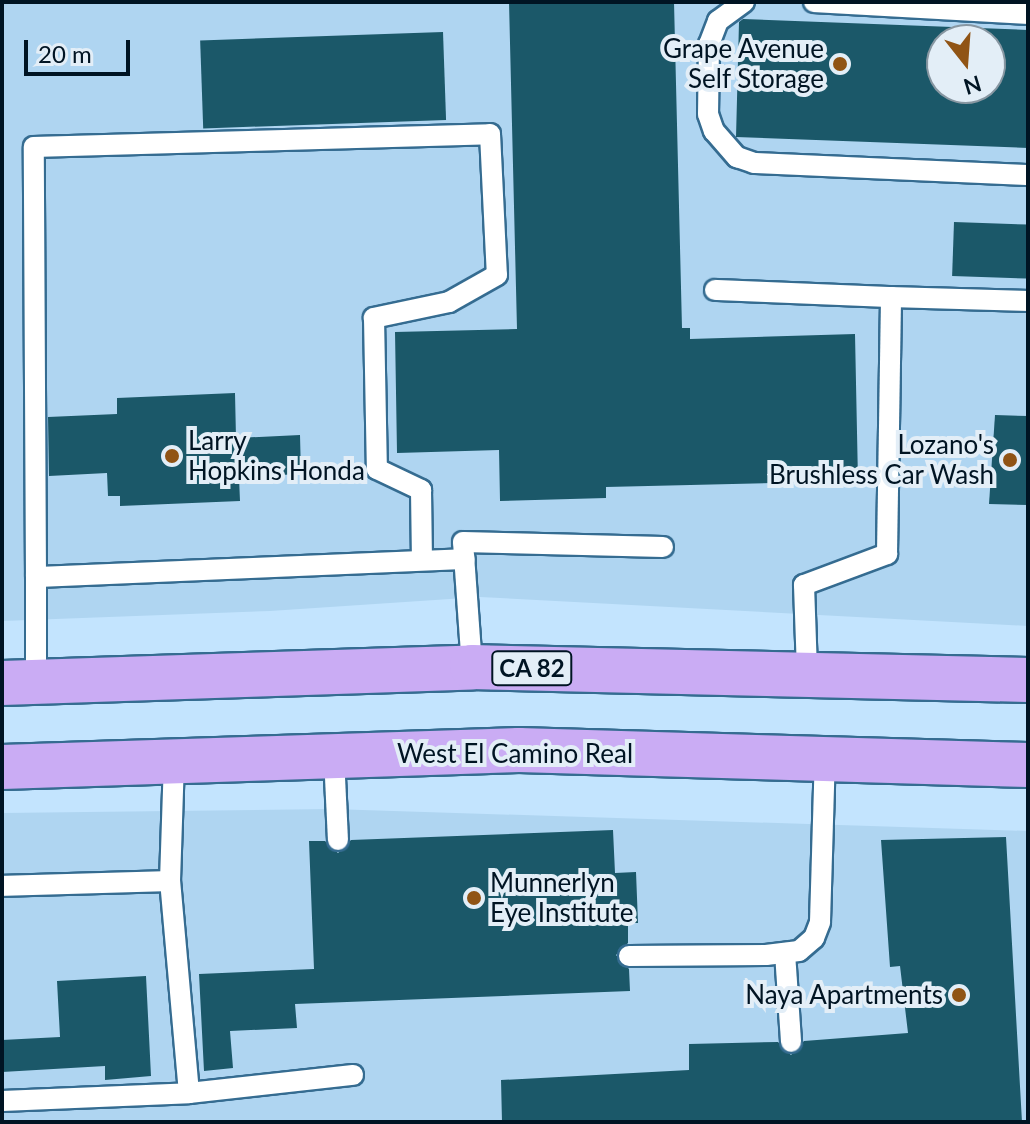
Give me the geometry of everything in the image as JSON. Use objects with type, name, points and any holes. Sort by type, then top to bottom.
[{"type":"main road","name":"CA 82","points":[[19,682],[472,667],[807,671],[1028,680]]},
{"type":"main road","name":"West El Camino Real","points":[[2,767],[519,750],[1028,765]]},
{"type":"lane","points":[[744,2],[718,21],[709,44],[708,114],[718,138],[737,157],[754,163],[1028,175]]},
{"type":"lane","points":[[814,2],[1028,14]]},
{"type":"lane","points":[[19,682],[36,577],[34,147],[490,134],[497,275],[449,302],[374,318],[377,469],[421,490],[422,560]]},
{"type":"lane","points":[[715,290],[1028,301]]},
{"type":"lane","points":[[807,671],[804,585],[887,554],[891,297]]},
{"type":"lane","points":[[472,667],[463,542],[663,547]]},
{"type":"lane","points":[[36,577],[465,559]]},
{"type":"lane","points":[[334,756],[338,840]]},
{"type":"lane","points":[[629,956],[785,953],[799,951],[814,938],[820,922],[825,757]]},
{"type":"lane","points":[[174,761],[170,881],[189,1093]]},
{"type":"lane","points":[[2,886],[170,881]]},
{"type":"lane","points":[[785,953],[791,1042]]},
{"type":"lane","points":[[2,1101],[189,1093],[353,1075]]},
{"type":"shaded area","points":[[2,2],[1028,2],[1028,626],[480,597],[270,611],[2,621]]},
{"type":"shaded area","points":[[331,809],[1028,831],[1028,1122],[2,1122],[2,813]]},
{"type":"building","points":[[509,2],[674,2],[682,328],[690,328],[690,339],[855,334],[858,481],[606,487],[606,498],[500,501],[499,450],[397,453],[395,332],[517,329]]},
{"type":"building","name":"Grape Avenue Self Storage","points":[[743,19],[926,26],[926,104],[1006,104],[1006,29],[1028,30],[1028,148],[736,137],[739,22]]},
{"type":"building","points":[[443,32],[446,120],[203,128],[200,40]]},
{"type":"building","points":[[954,222],[1028,225],[1026,279],[952,276]]},
{"type":"building","name":"Larry Hopkins Honda","points":[[235,393],[236,438],[300,435],[301,474],[239,477],[240,501],[120,506],[120,496],[108,496],[107,473],[49,476],[48,417],[117,414],[117,398]]},
{"type":"building","name":"Lozano's Brushless Car Wash","points":[[995,415],[1028,416],[1028,505],[989,504]]},
{"type":"building","name":"Munnerlyn Eye Institute","points":[[613,830],[615,873],[636,872],[638,923],[628,923],[628,943],[616,955],[629,969],[630,991],[295,1004],[297,1028],[230,1031],[233,1068],[204,1071],[199,974],[314,969],[309,841],[325,841],[338,853],[351,840]]},
{"type":"building","name":"Naya Apartments","points":[[1006,837],[1022,1122],[502,1122],[501,1080],[689,1070],[689,1044],[778,1042],[791,1055],[804,1041],[908,1033],[900,966],[890,967],[881,840]]},
{"type":"building","points":[[146,976],[151,1076],[105,1080],[105,1066],[2,1072],[2,1040],[60,1037],[57,981]]},
{"type":"place","name":"Grape Avenue Self Storage","points":[[840,64]]},
{"type":"place","name":"Larry Hopkins Honda","points":[[172,456]]},
{"type":"place","name":"Lozano's Brushless Car Wash","points":[[1010,460]]},
{"type":"place","name":"Munnerlyn Eye Institute","points":[[474,898]]},
{"type":"place","name":"Naya Apartments","points":[[959,995]]}]
